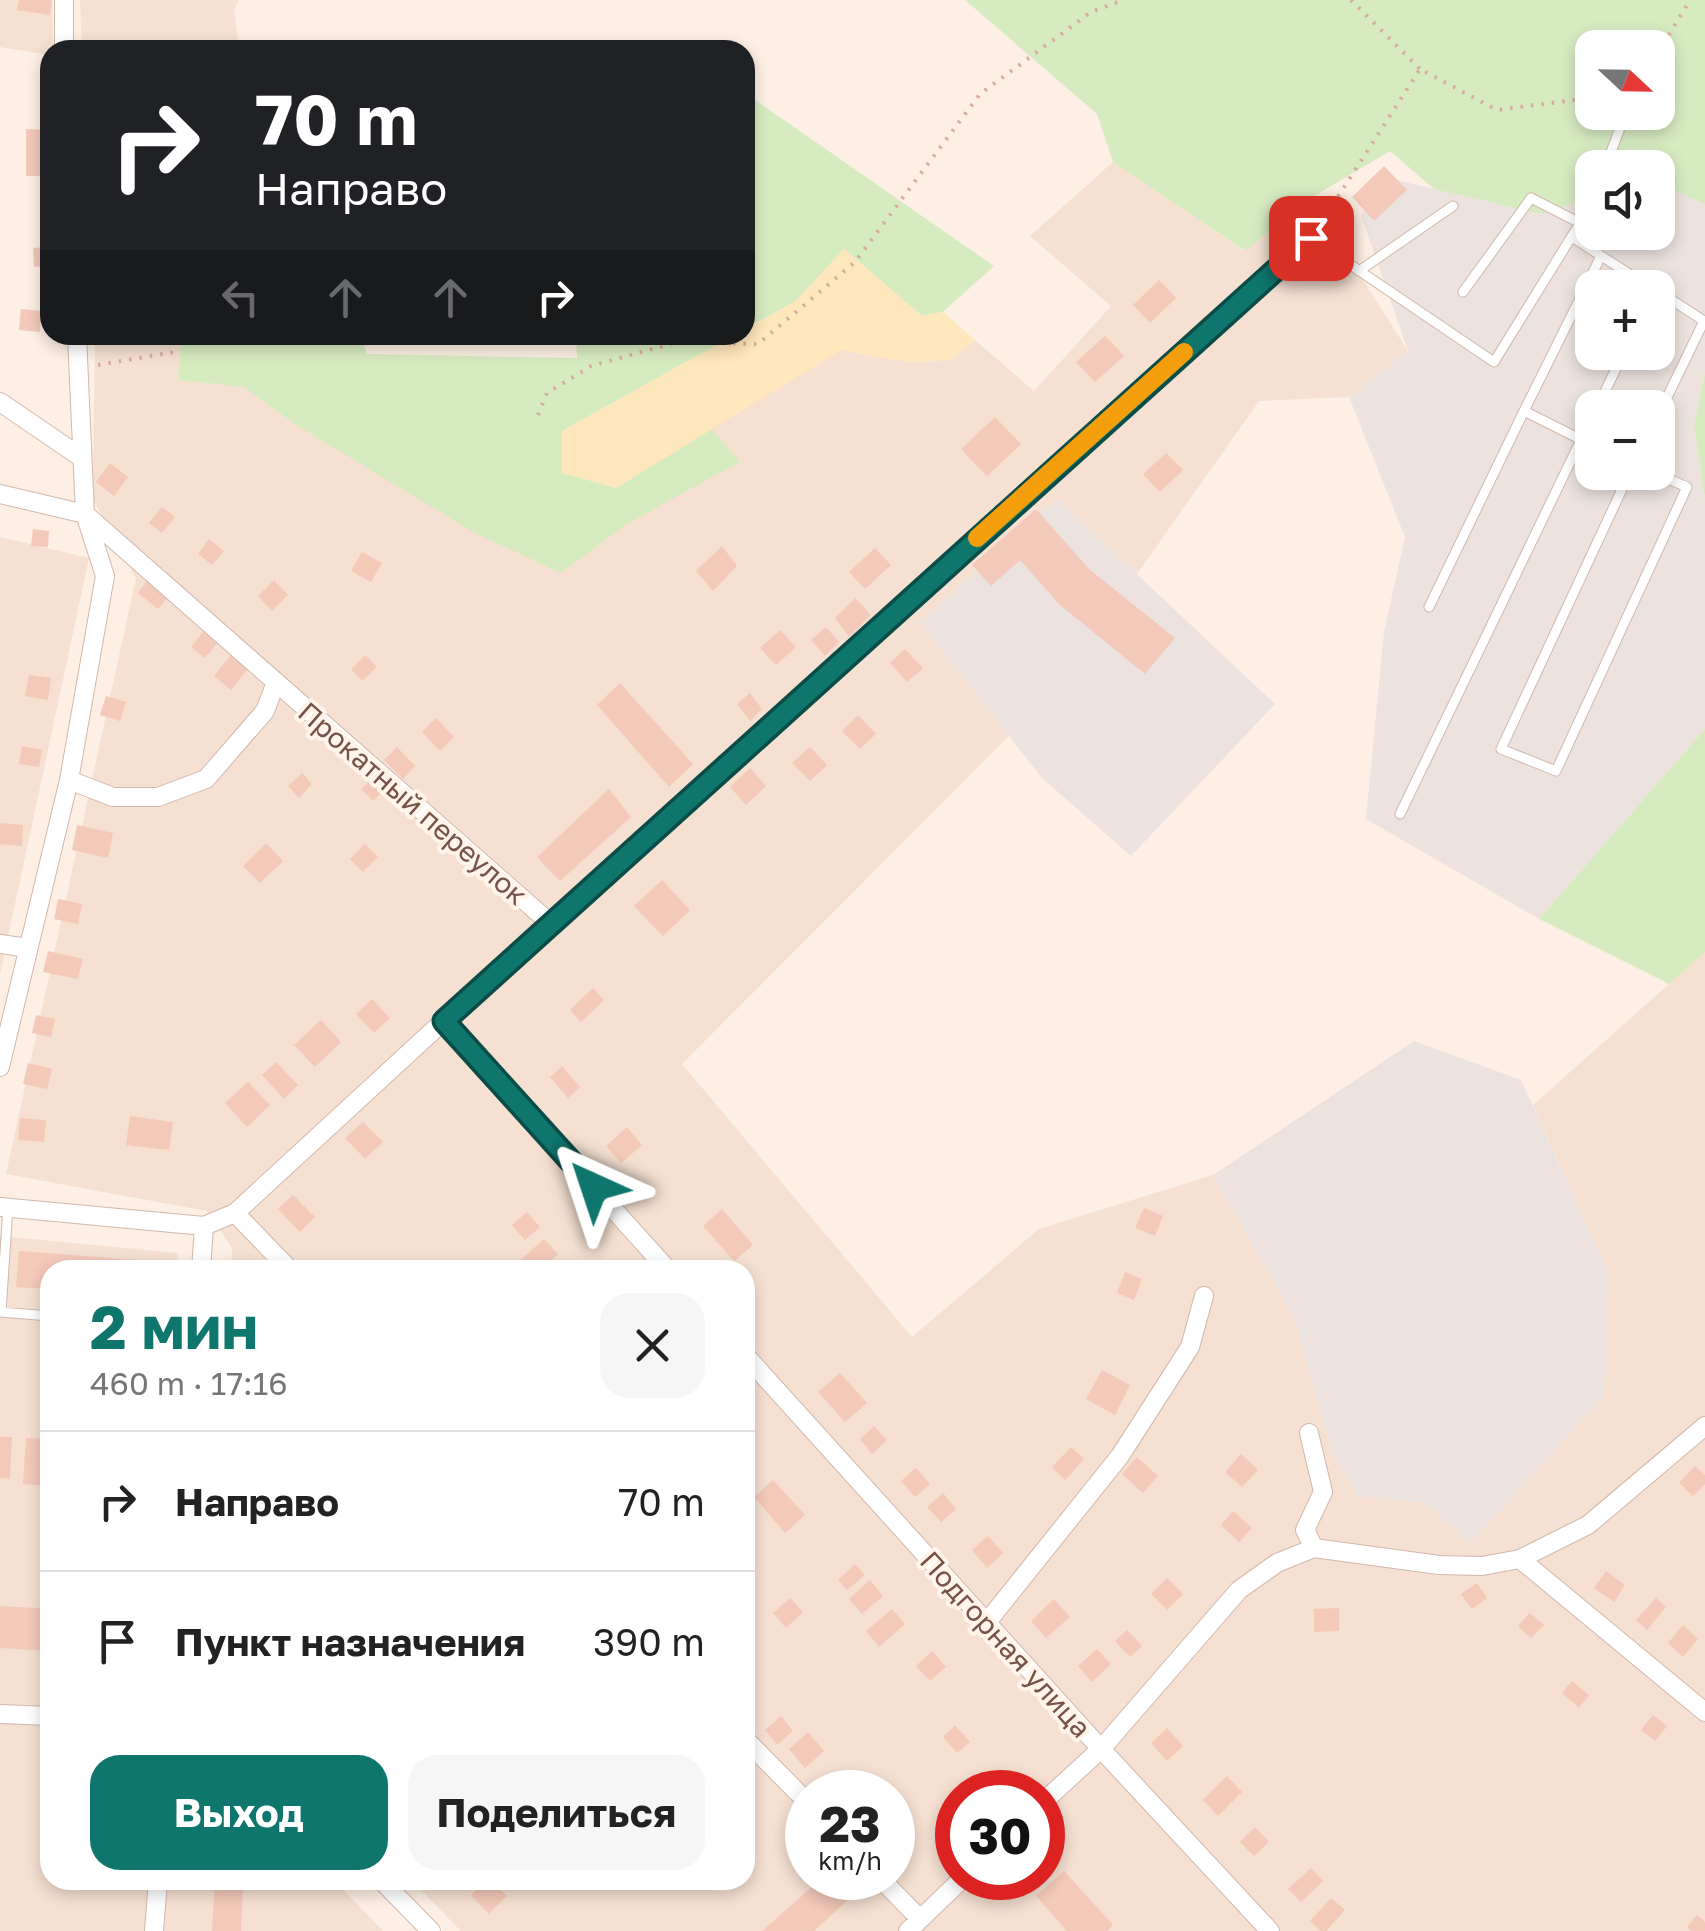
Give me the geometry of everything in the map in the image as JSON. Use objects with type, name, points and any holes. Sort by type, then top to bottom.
[{"type":"street","points":[[64,0],[64,40]]},
{"type":"street","points":[[4,1207],[204,1226],[235,1213],[550,923],[1311,238]]},
{"type":"street","points":[[0,1068],[69,780],[106,576],[85,514],[77,345]]},
{"type":"street","points":[[0,402],[82,458]]},
{"type":"street","name":"Прокатный переулок","points":[[0,494],[85,514],[550,923]]},
{"type":"street","name":"Прокатный переулок","points":[[69,780],[113,797],[158,797],[206,779],[264,712],[276,682]]},
{"type":"street","points":[[0,944],[28,948]]},
{"type":"street","points":[[444,1021],[659,1260]]},
{"type":"street","points":[[235,1213],[280,1260]]},
{"type":"street","points":[[202,1260],[204,1226]]},
{"type":"street","points":[[988,1622],[1120,1456],[1190,1347],[1204,1296]]},
{"type":"street","name":"Подгорная улица","points":[[755,1366],[1270,1931]]},
{"type":"street","points":[[1065,1782],[1101,1749],[1238,1590],[1277,1563],[1314,1548],[1439,1565],[1482,1566],[1520,1559],[1588,1524],[1705,1426]]},
{"type":"street","points":[[1309,1433],[1324,1492],[1306,1530],[1314,1548]]},
{"type":"street","points":[[1520,1559],[1705,1712]]},
{"type":"street","points":[[0,1714],[40,1716]]},
{"type":"street","points":[[755,1749],[785,1780]]},
{"type":"street","points":[[154,1931],[157,1890]]},
{"type":"street","points":[[391,1890],[432,1931]]},
{"type":"street","points":[[896,1900],[914,1925],[940,1900]]},
{"type":"lane","points":[[1464,292],[1531,198],[1575,221]]},
{"type":"lane","points":[[1359,271],[1453,206]]},
{"type":"lane","points":[[1311,238],[1494,362],[1575,232]]},
{"type":"lane","points":[[1572,237],[1623,270]]},
{"type":"lane","points":[[1429,608],[1601,256]]},
{"type":"lane","points":[[1671,390],[1704,321],[1675,303]]},
{"type":"lane","points":[[1524,412],[1575,437]]},
{"type":"lane","points":[[1400,814],[1575,454]]},
{"type":"lane","points":[[1622,490],[1501,749],[1556,771],[1687,487],[1675,482]]},
{"type":"lane","points":[[4,1207],[0,1312],[40,1315]]},
{"type":"path","points":[[755,344],[855,262],[980,94],[1091,12],[1124,0]]},
{"type":"path","points":[[1351,0],[1420,69],[1497,110],[1575,101]]},
{"type":"path","points":[[1672,30],[1690,0]]},
{"type":"path","points":[[1311,238],[1420,69]]},
{"type":"path","points":[[538,415],[547,393],[591,366],[667,345]]},
{"type":"path","points":[[78,368],[174,352]]},
{"type":"shaded area","points":[[0,0],[52,0],[53,40],[40,40],[40,53],[0,47]]},
{"type":"shaded area","points":[[80,0],[239,0],[234,10],[238,40],[82,40]]},
{"type":"shaded area","points":[[1113,162],[1244,251],[1311,198],[1408,351],[1349,397],[1259,401],[1137,574],[1057,499],[920,623],[1009,736],[682,1064],[912,1337],[1039,1229],[1213,1175],[1294,1317],[1331,1449],[1358,1496],[1425,1503],[1609,1274],[1533,1105],[1705,952],[1705,1931],[461,1931],[421,1890],[755,1890],[755,1260],[231,1260],[232,1248],[207,1211],[6,1174],[136,578],[93,499],[95,345],[180,345],[178,380],[244,387],[293,423],[616,488],[841,349],[908,362],[948,360],[975,340],[1034,391],[1111,306],[1030,236]]},
{"type":"shaded area","points":[[1392,179],[1540,214],[1575,203],[1575,250],[1675,250],[1675,191],[1705,204],[1705,373],[1694,424],[1705,499],[1705,729],[1539,919],[1366,819],[1384,632],[1405,537],[1349,397],[1408,351],[1361,215]]},
{"type":"shaded area","points":[[1057,499],[1275,704],[1131,856],[1042,778],[920,623]]},
{"type":"shaded area","points":[[0,537],[89,558],[0,974]]},
{"type":"shaded area","points":[[1414,1041],[1521,1080],[1609,1274],[1604,1396],[1470,1544],[1425,1503],[1358,1496],[1331,1449],[1294,1317],[1213,1175]]},
{"type":"shaded area","points":[[0,1236],[178,1253],[178,1260],[40,1260],[40,1890],[344,1890],[383,1931],[0,1931]]},
{"type":"green space","points":[[965,0],[1705,0],[1705,204],[1675,191],[1675,150],[1575,150],[1575,203],[1540,214],[1434,189],[1390,151],[1311,198],[1245,251],[1113,162],[1097,114]]},
{"type":"green space","points":[[755,100],[994,266],[943,312],[922,316],[844,249],[796,301],[755,324]]},
{"type":"green space","points":[[180,345],[364,345],[367,354],[577,358],[576,345],[717,345],[562,431],[562,472],[616,488],[711,429],[740,462],[625,525],[561,573],[475,533],[293,423],[244,387],[178,380]]},
{"type":"green space","points":[[1705,373],[1705,499],[1694,424]]},
{"type":"green space","points":[[1705,729],[1705,952],[1669,984],[1539,919]]},
{"type":"sand","points":[[844,249],[922,316],[943,312],[975,340],[949,360],[908,362],[841,350],[616,488],[562,473],[562,431],[717,345],[755,345],[755,324],[796,301]]},
{"type":"building","points":[[19,0],[52,0],[50,15],[17,10]]},
{"type":"building","points":[[26,129],[40,130],[40,176],[26,176]]},
{"type":"building","points":[[1384,166],[1407,190],[1374,221],[1352,197]]},
{"type":"building","points":[[33,248],[40,248],[40,267],[34,267]]},
{"type":"building","points":[[1159,280],[1176,298],[1150,323],[1133,305]]},
{"type":"building","points":[[21,309],[40,311],[40,332],[19,330]]},
{"type":"building","points":[[1105,336],[1124,356],[1095,382],[1076,362]]},
{"type":"building","points":[[995,417],[1021,444],[987,476],[961,449]]},
{"type":"building","points":[[1166,453],[1183,470],[1160,492],[1143,474]]},
{"type":"building","points":[[110,463],[128,477],[114,496],[96,482]]},
{"type":"building","points":[[162,507],[175,517],[162,533],[149,523]]},
{"type":"building","points":[[1036,509],[1089,569],[1175,638],[1145,674],[1060,605],[1020,560],[991,586],[972,565]]},
{"type":"building","points":[[33,529],[49,531],[48,547],[31,546]]},
{"type":"building","points":[[209,539],[224,551],[212,565],[198,554]]},
{"type":"building","points":[[722,546],[737,566],[713,591],[696,571]]},
{"type":"building","points":[[875,548],[891,565],[865,589],[849,572]]},
{"type":"building","points":[[362,552],[382,563],[371,582],[351,571]]},
{"type":"building","points":[[274,580],[288,595],[272,611],[258,596]]},
{"type":"building","points":[[147,581],[168,597],[158,609],[138,593]]},
{"type":"building","points":[[855,598],[871,615],[849,637],[835,618]]},
{"type":"building","points":[[826,627],[839,642],[825,656],[811,640]]},
{"type":"building","points":[[205,629],[220,640],[205,658],[191,647]]},
{"type":"building","points":[[780,630],[796,647],[776,665],[760,648]]},
{"type":"building","points":[[905,649],[923,668],[907,682],[890,663]]},
{"type":"building","points":[[231,655],[248,668],[231,690],[214,676]]},
{"type":"building","points":[[365,655],[377,667],[362,681],[351,669]]},
{"type":"building","points":[[29,675],[51,678],[48,700],[25,696]]},
{"type":"building","points":[[620,683],[693,764],[669,787],[597,705]]},
{"type":"building","points":[[750,693],[762,709],[750,721],[737,704]]},
{"type":"building","points":[[106,696],[126,702],[120,721],[100,715]]},
{"type":"building","points":[[858,715],[876,734],[860,749],[842,731]]},
{"type":"building","points":[[436,718],[454,737],[440,751],[422,732]]},
{"type":"building","points":[[22,746],[42,750],[39,767],[19,764]]},
{"type":"building","points":[[397,747],[415,766],[403,779],[384,760]]},
{"type":"building","points":[[810,747],[827,765],[810,781],[792,763]]},
{"type":"building","points":[[750,768],[766,786],[746,805],[730,787]]},
{"type":"building","points":[[302,773],[312,784],[299,798],[288,786]]},
{"type":"building","points":[[372,779],[383,791],[373,801],[361,789]]},
{"type":"building","points":[[609,789],[631,817],[560,881],[537,857]]},
{"type":"building","points":[[0,823],[23,825],[22,846],[0,844]]},
{"type":"building","points":[[77,825],[113,833],[108,858],[72,850]]},
{"type":"building","points":[[266,843],[283,861],[260,883],[243,866]]},
{"type":"building","points":[[365,844],[378,857],[363,872],[350,859]]},
{"type":"building","points":[[662,880],[690,910],[663,936],[634,906]]},
{"type":"building","points":[[58,899],[82,904],[78,924],[54,919]]},
{"type":"building","points":[[48,951],[83,959],[78,979],[43,972]]},
{"type":"building","points":[[593,988],[604,1000],[581,1022],[570,1010]]},
{"type":"building","points":[[372,999],[390,1018],[374,1033],[356,1014]]},
{"type":"building","points":[[36,1015],[55,1019],[51,1037],[32,1033]]},
{"type":"building","points":[[321,1020],[341,1042],[315,1067],[294,1045]]},
{"type":"building","points":[[276,1062],[298,1085],[284,1099],[262,1075]]},
{"type":"building","points":[[28,1063],[52,1069],[47,1089],[23,1084]]},
{"type":"building","points":[[562,1066],[580,1087],[568,1098],[550,1077]]},
{"type":"building","points":[[248,1082],[270,1105],[247,1127],[225,1103]]},
{"type":"building","points":[[130,1116],[173,1122],[169,1150],[126,1145]]},
{"type":"building","points":[[20,1118],[46,1120],[44,1142],[18,1140]]},
{"type":"building","points":[[363,1122],[383,1142],[365,1159],[345,1138]]},
{"type":"building","points":[[627,1127],[642,1145],[621,1163],[606,1146]]},
{"type":"building","points":[[293,1195],[315,1217],[300,1232],[278,1209]]},
{"type":"building","points":[[1144,1208],[1163,1216],[1155,1236],[1135,1228]]},
{"type":"building","points":[[722,1209],[753,1245],[733,1260],[703,1226]]},
{"type":"building","points":[[527,1212],[540,1227],[525,1240],[512,1225]]},
{"type":"building","points":[[544,1239],[558,1254],[551,1260],[521,1260]]},
{"type":"building","points":[[19,1251],[138,1260],[40,1260],[40,1288],[16,1287]]},
{"type":"building","points":[[1125,1272],[1142,1279],[1134,1300],[1117,1293]]},
{"type":"building","points":[[1102,1370],[1130,1385],[1115,1415],[1086,1399]]},
{"type":"building","points":[[840,1373],[867,1403],[845,1422],[818,1392]]},
{"type":"building","points":[[874,1426],[887,1440],[872,1454],[860,1439]]},
{"type":"building","points":[[0,1437],[12,1437],[10,1479],[0,1478]]},
{"type":"building","points":[[26,1438],[40,1439],[40,1485],[23,1484]]},
{"type":"building","points":[[1071,1447],[1084,1459],[1065,1480],[1052,1467]]},
{"type":"building","points":[[1241,1454],[1258,1470],[1242,1487],[1225,1472]]},
{"type":"building","points":[[1137,1457],[1158,1476],[1143,1493],[1122,1474]]},
{"type":"building","points":[[1695,1466],[1705,1475],[1705,1484],[1693,1496],[1679,1483]]},
{"type":"building","points":[[916,1468],[930,1484],[915,1497],[901,1481]]},
{"type":"building","points":[[773,1480],[805,1515],[785,1533],[755,1496]]},
{"type":"building","points":[[943,1493],[956,1509],[941,1522],[927,1507]]},
{"type":"building","points":[[1233,1511],[1252,1528],[1239,1542],[1221,1525]]},
{"type":"building","points":[[988,1536],[1003,1553],[987,1568],[972,1550]]},
{"type":"building","points":[[855,1564],[865,1575],[847,1590],[838,1580]]},
{"type":"building","points":[[1606,1571],[1625,1585],[1614,1602],[1594,1588]]},
{"type":"building","points":[[1167,1578],[1183,1594],[1167,1610],[1151,1594]]},
{"type":"building","points":[[870,1580],[883,1596],[862,1614],[849,1599]]},
{"type":"building","points":[[1477,1583],[1487,1598],[1472,1609],[1461,1594]]},
{"type":"building","points":[[790,1598],[803,1612],[786,1628],[773,1613]]},
{"type":"building","points":[[1656,1598],[1666,1607],[1647,1630],[1636,1620]]},
{"type":"building","points":[[1054,1599],[1070,1617],[1046,1638],[1031,1621]]},
{"type":"building","points":[[0,1606],[40,1608],[40,1650],[0,1648]]},
{"type":"building","points":[[1339,1608],[1339,1631],[1314,1632],[1314,1609]]},
{"type":"building","points":[[892,1609],[905,1624],[879,1647],[866,1631]]},
{"type":"building","points":[[1530,1613],[1544,1625],[1531,1638],[1518,1626]]},
{"type":"building","points":[[1683,1625],[1698,1639],[1683,1657],[1668,1643]]},
{"type":"building","points":[[1127,1630],[1142,1646],[1130,1657],[1115,1641]]},
{"type":"building","points":[[1097,1649],[1111,1664],[1092,1682],[1078,1666]]},
{"type":"building","points":[[932,1651],[946,1667],[930,1681],[916,1666]]},
{"type":"building","points":[[1572,1681],[1589,1695],[1579,1708],[1562,1693]]},
{"type":"building","points":[[1653,1715],[1667,1726],[1655,1741],[1641,1730]]},
{"type":"building","points":[[781,1716],[793,1731],[777,1745],[765,1730]]},
{"type":"building","points":[[955,1725],[970,1742],[957,1753],[943,1737]]},
{"type":"building","points":[[1167,1728],[1183,1746],[1167,1761],[1151,1743]]},
{"type":"building","points":[[808,1732],[824,1751],[805,1768],[789,1749]]},
{"type":"building","points":[[1227,1776],[1242,1792],[1218,1816],[1203,1800]]},
{"type":"building","points":[[1255,1827],[1269,1842],[1254,1856],[1240,1842]]},
{"type":"building","points":[[1311,1868],[1323,1881],[1301,1902],[1288,1889]]},
{"type":"building","points":[[1065,1872],[1113,1925],[1107,1931],[1067,1931],[1040,1900],[1065,1900]]},
{"type":"building","points":[[214,1890],[243,1890],[241,1931],[212,1931]]},
{"type":"building","points":[[476,1890],[501,1890],[507,1896],[489,1914],[471,1895]]},
{"type":"building","points":[[1331,1898],[1345,1910],[1326,1931],[1321,1931],[1310,1921]]},
{"type":"building","points":[[797,1900],[848,1900],[814,1931],[762,1931]]},
{"type":"building","points":[[1697,1915],[1705,1922],[1705,1931],[1687,1927]]},
{"type":"slow traffic","points":[[977,538],[1184,352]]},
{"type":"route","points":[[594,1187],[444,1021],[1311,238]]}]
